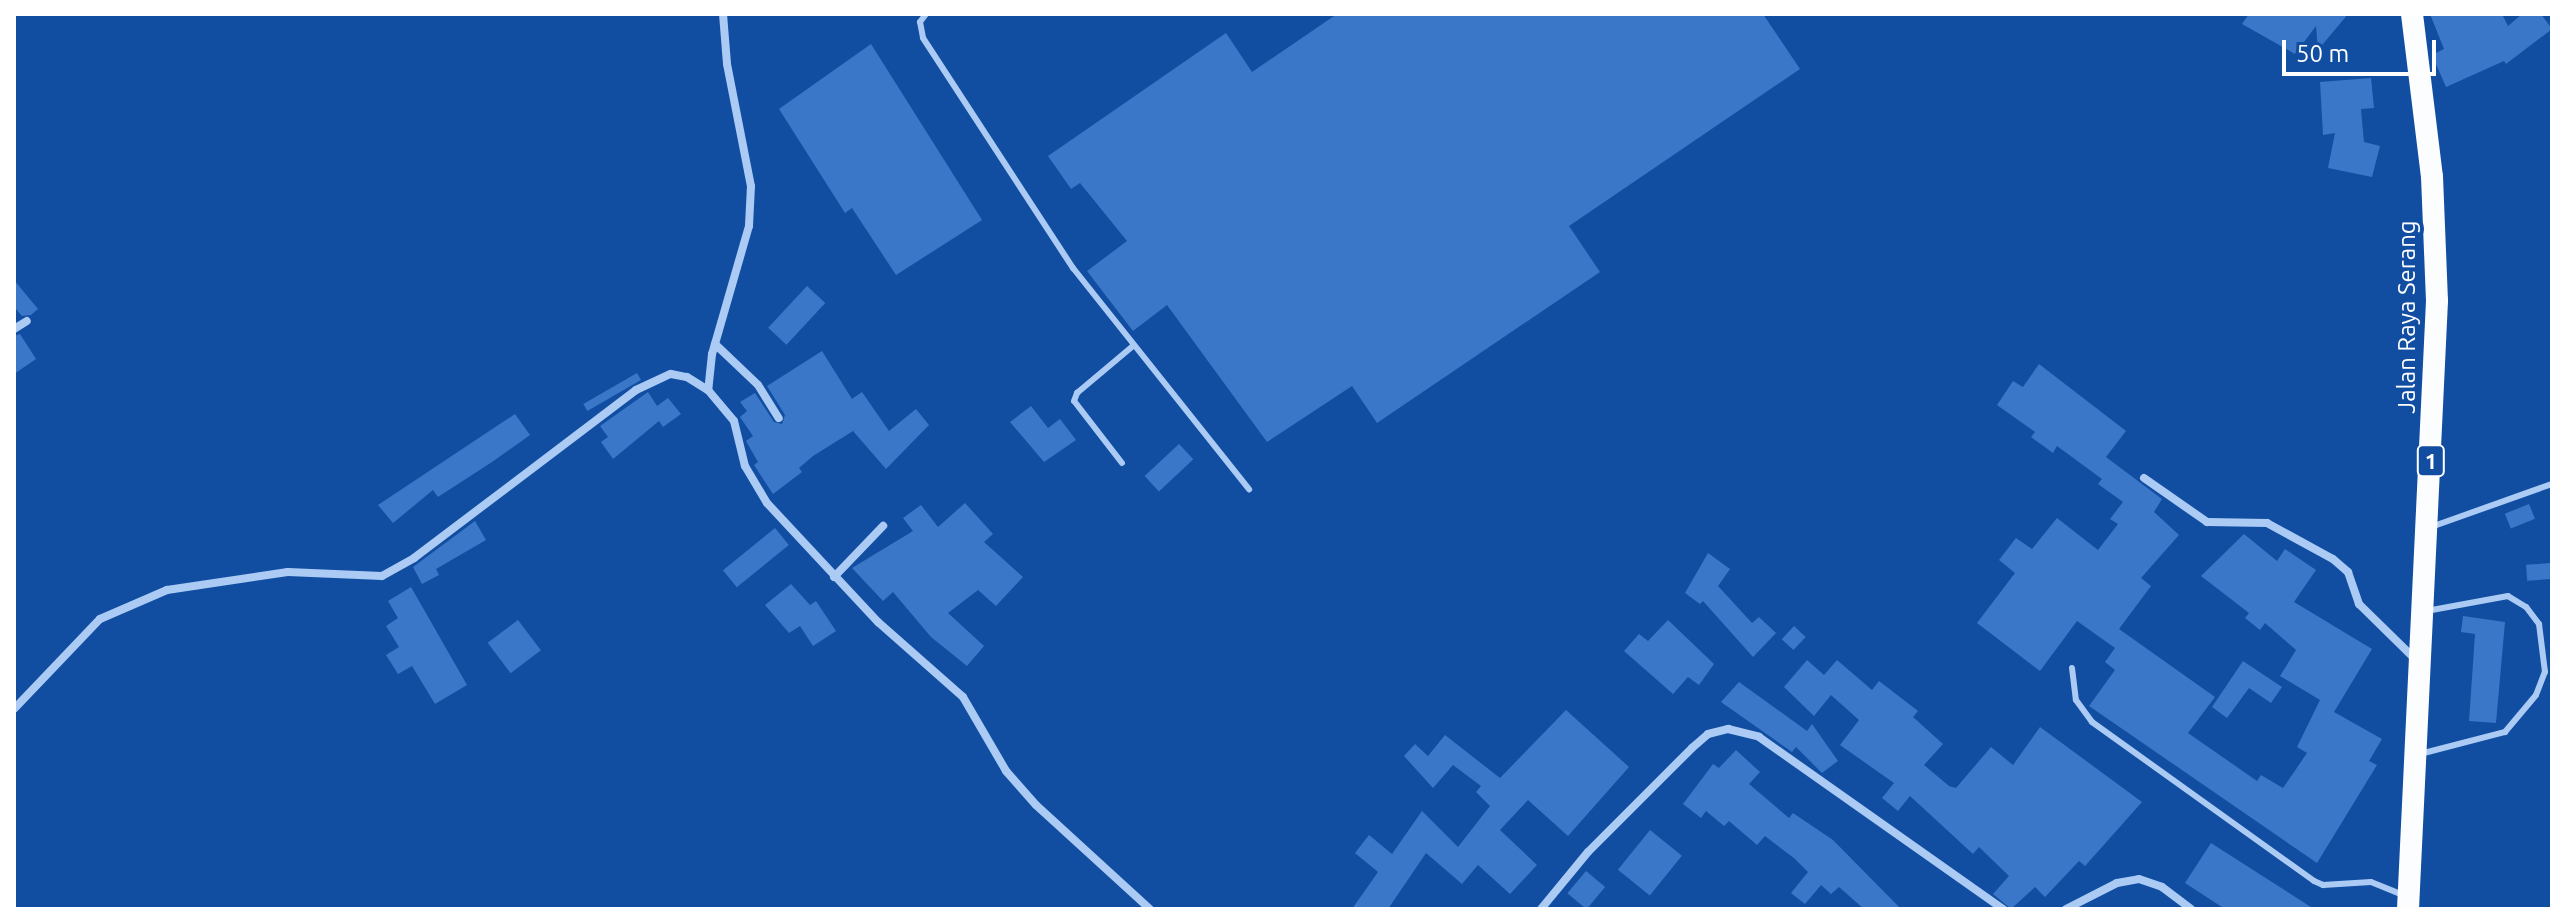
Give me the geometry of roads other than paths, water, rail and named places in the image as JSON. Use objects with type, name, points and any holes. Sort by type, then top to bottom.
[{"type":"highway","name":"Jalan Raya Serang","points":[[2409,903],[2437,301],[2432,177],[2412,14]]},
{"type":"street","points":[[708,390],[715,344],[749,226],[751,186],[727,64],[723,14]]},
{"type":"street","points":[[14,329],[27,321]]},
{"type":"street","points":[[715,344],[758,385],[779,418]]},
{"type":"street","points":[[14,709],[100,619],[167,590],[288,572],[382,576],[414,558],[636,390],[671,374],[687,377],[708,390],[734,421],[745,466],[767,503],[834,577],[963,697],[1006,771],[1036,805],[1150,909]]},
{"type":"street","points":[[2144,478],[2187,513],[2207,522],[2267,523],[2333,559],[2348,572],[2359,604],[2421,665]]},
{"type":"street","points":[[834,577],[883,526]]},
{"type":"street","points":[[1541,909],[1588,852],[1692,748],[1708,734],[1728,729],[1759,737],[2003,909]]},
{"type":"street","points":[[2066,909],[2117,883],[2139,879],[2162,887],[2191,909]]},
{"type":"lane","points":[[926,14],[920,22],[923,38],[1073,268],[1249,489]]},
{"type":"lane","points":[[1122,463],[1074,401],[1077,393],[1133,346]]},
{"type":"lane","points":[[2427,528],[2552,484]]},
{"type":"lane","points":[[2418,754],[2505,732],[2536,695],[2545,672],[2539,624],[2526,607],[2508,596],[2422,612]]},
{"type":"lane","points":[[2072,668],[2076,700],[2092,722],[2303,874],[2323,885],[2371,882],[2409,903]]}]
